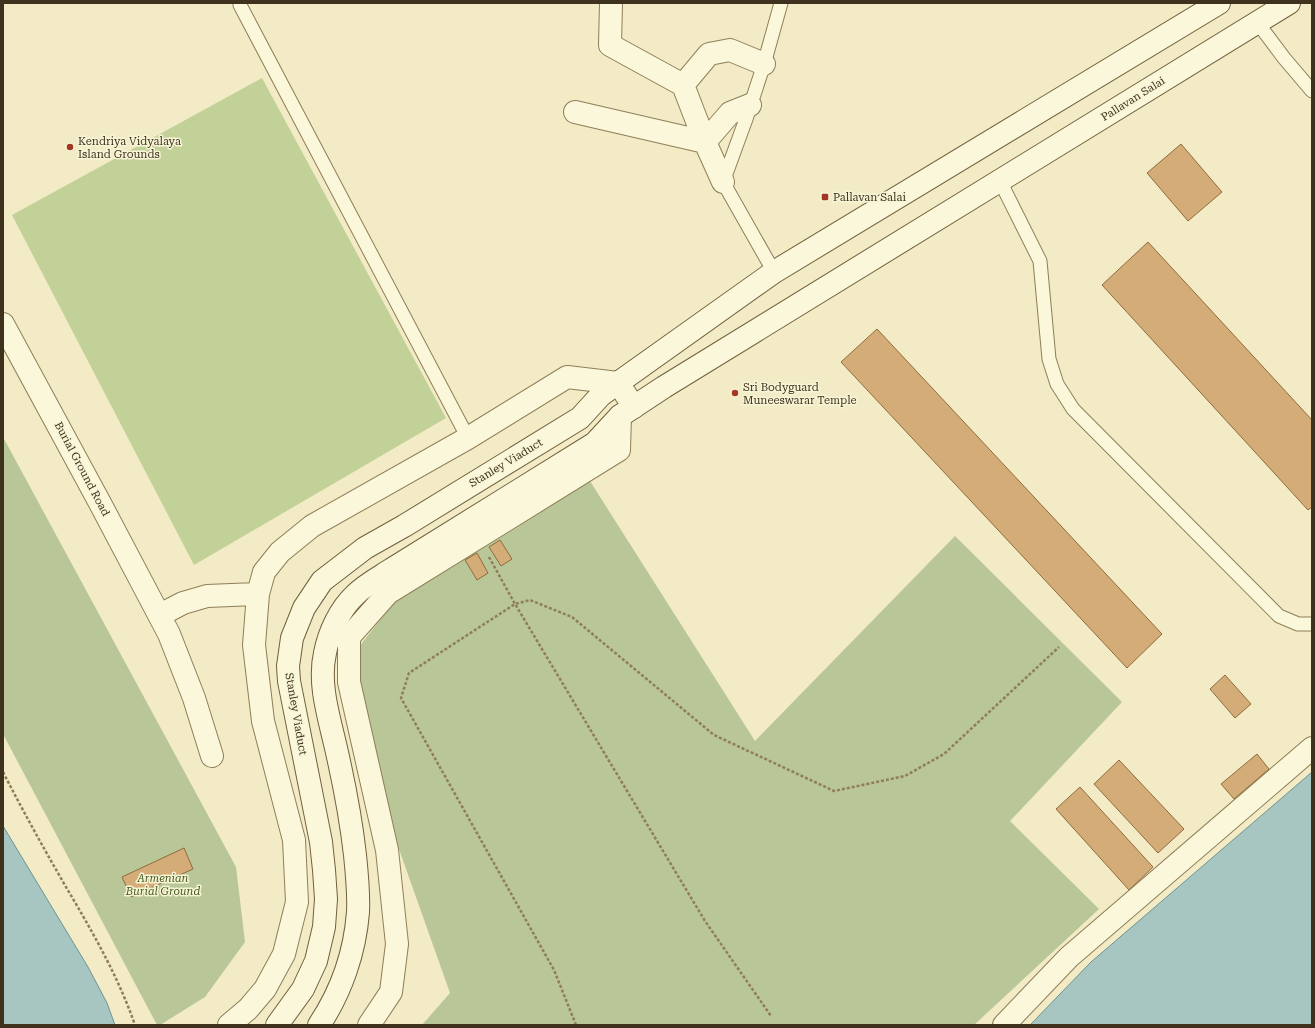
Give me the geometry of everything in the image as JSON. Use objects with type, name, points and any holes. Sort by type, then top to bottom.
[{"type":"street","points":[[611,3],[610,45],[683,85],[705,142],[723,182]]},
{"type":"street","points":[[229,1025],[248,1009],[265,989],[284,954],[297,902],[294,840],[262,714],[254,645],[258,594],[264,572],[280,552],[312,526],[468,438],[567,376],[618,384],[774,272],[1219,3]]},
{"type":"street","name":"Pallavan Salai","points":[[319,1025],[329,1010],[342,982],[352,948],[358,912],[358,882],[349,808],[322,676],[324,653],[331,631],[343,610],[355,595],[372,582],[595,443],[627,411],[1289,3]]},
{"type":"street","points":[[683,85],[709,54],[730,50],[764,64]]},
{"type":"street","points":[[705,142],[730,113],[750,105]]},
{"type":"street","points":[[574,112],[705,142]]},
{"type":"street","name":"Burial Ground Road","points":[[3,324],[160,615],[178,657],[212,756]]},
{"type":"street","points":[[371,1024],[391,992],[397,944],[387,850],[349,682],[349,637],[388,593],[619,450],[627,411],[618,384]]},
{"type":"street","name":"Stanley Viaduct","points":[[277,1025],[303,990],[316,961],[324,927],[326,899],[320,842],[289,681],[288,666],[292,638],[304,608],[322,581],[365,548],[404,526],[580,418],[601,395],[618,384]]},
{"type":"street","points":[[160,615],[183,603],[207,596],[258,594]]},
{"type":"street","points":[[1004,1025],[1069,957],[1312,748]]},
{"type":"lane","points":[[240,3],[468,438]]},
{"type":"lane","points":[[774,272],[723,182],[764,64],[780,3]]},
{"type":"lane","points":[[1257,22],[1284,58],[1312,90]]},
{"type":"lane","points":[[1000,182],[1040,261],[1049,359],[1057,384],[1073,409],[1279,616],[1298,624],[1312,624]]},
{"type":"path","points":[[478,536],[515,604],[705,921],[771,1016]]},
{"type":"path","points":[[576,1025],[554,970],[402,698],[409,673],[515,604],[530,600],[572,617],[714,735],[834,791],[905,776],[944,754],[1059,648]]},
{"type":"path","points":[[3,772],[104,954],[126,999],[135,1025]]},
{"type":"green space","points":[[262,78],[446,418],[194,565],[12,215]]},
{"type":"green space","name":"Armenian Burial Ground","points":[[3,437],[236,867],[245,942],[205,997],[160,1025],[157,1025],[3,734]]},
{"type":"green space","points":[[588,478],[755,741],[955,536],[1122,702],[1010,821],[1099,909],[974,1025],[422,1025],[450,993],[372,773],[355,652],[397,598]]},
{"type":"water","points":[[1312,772],[1312,1025],[1030,1025],[1091,962]]},
{"type":"water","points":[[3,826],[88,967],[107,1003],[115,1025],[3,1025]]},
{"type":"building","points":[[1181,144],[1222,192],[1188,221],[1147,173]]},
{"type":"building","points":[[1148,242],[1312,420],[1312,507],[1308,510],[1102,285]]},
{"type":"building","points":[[877,329],[1162,634],[1127,668],[841,362]]},
{"type":"building","points":[[500,540],[512,559],[501,566],[489,547]]},
{"type":"building","points":[[477,553],[488,573],[477,580],[465,560]]},
{"type":"building","points":[[1225,675],[1251,704],[1235,718],[1210,689]]},
{"type":"building","points":[[1257,754],[1269,769],[1234,799],[1221,784]]},
{"type":"building","points":[[1119,760],[1184,829],[1158,853],[1094,784]]},
{"type":"building","points":[[1080,787],[1153,867],[1129,890],[1056,809]]},
{"type":"building","points":[[184,848],[193,869],[131,897],[122,877]]},
{"type":"place","name":"Kendriya Vidyalaya Island Grounds","points":[[70,147]]},
{"type":"place","name":"Pallavan Salai","points":[[825,197]]},
{"type":"place","name":"Sri Bodyguard Muneeswarar Temple","points":[[735,393]]}]
